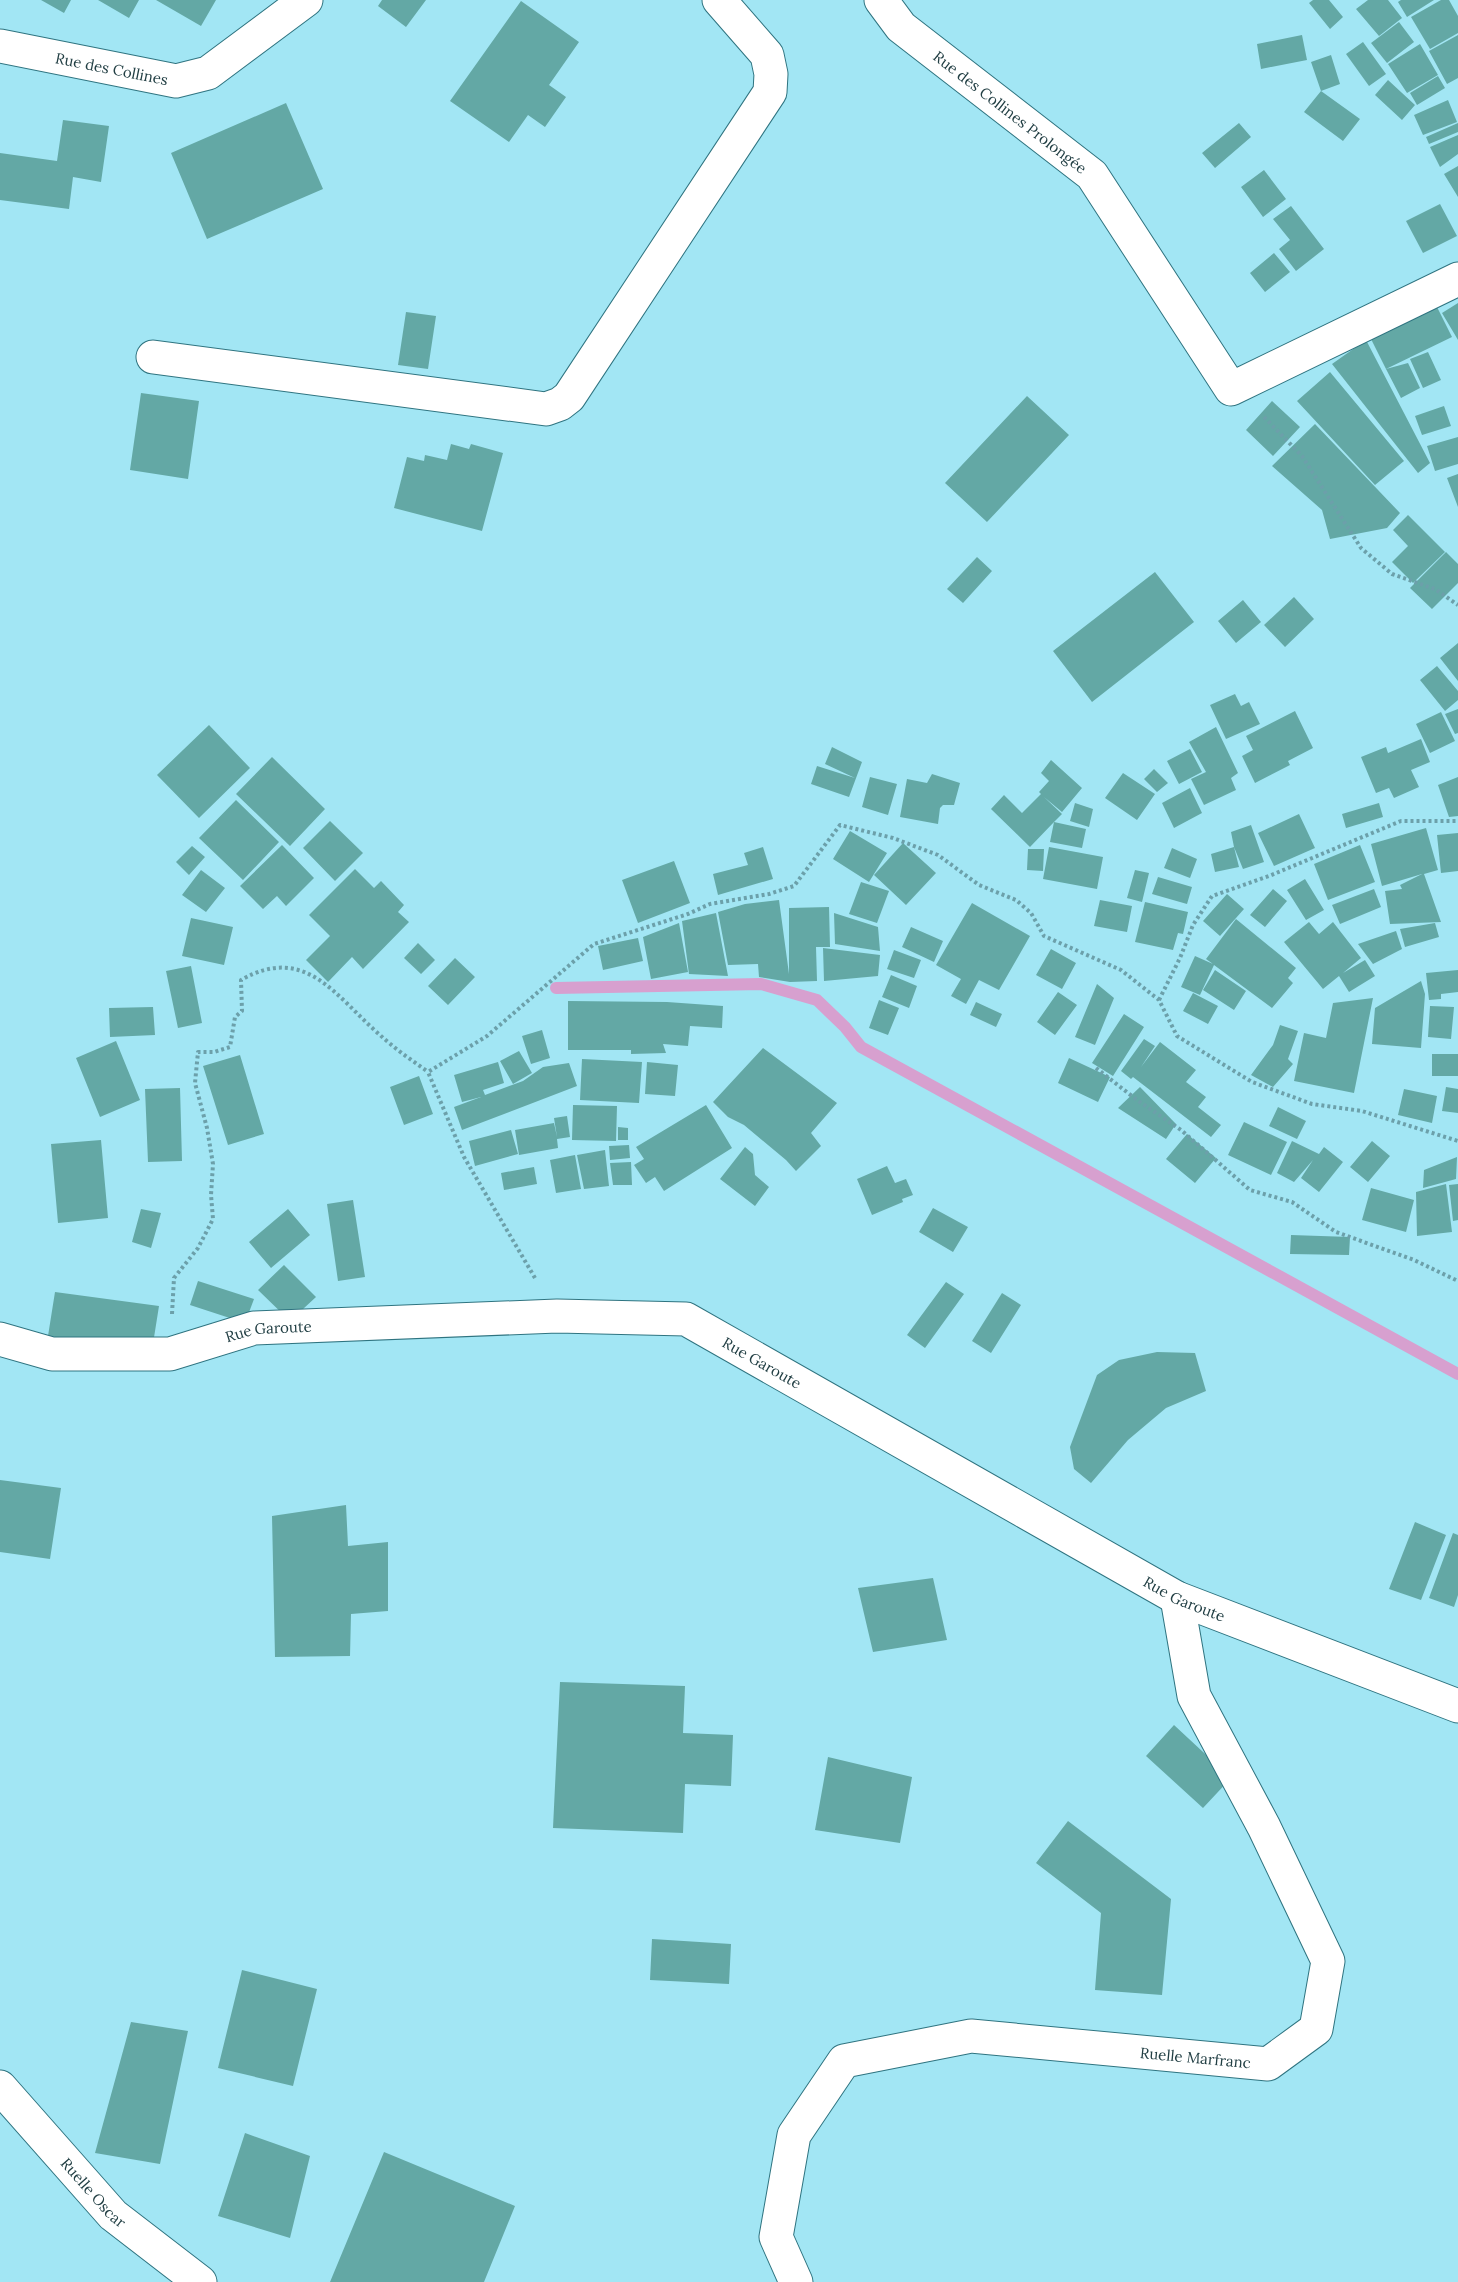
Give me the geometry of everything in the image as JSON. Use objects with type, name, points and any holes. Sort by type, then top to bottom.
[{"type":"street","name":"Rue des Collines","points":[[0,46],[176,81],[208,73],[306,0]]},
{"type":"street","points":[[153,357],[546,409],[560,404],[569,397],[770,92],[771,74],[767,55],[719,0]]},
{"type":"street","name":"Rue des Collines Prolongée","points":[[881,0],[901,27],[1092,175],[1231,389]]},
{"type":"street","points":[[1231,389],[1458,279]]},
{"type":"street","name":"Rue Garoute","points":[[0,1339],[52,1354],[170,1354],[254,1328],[557,1316],[686,1319],[1177,1598],[1458,1706]]},
{"type":"street","name":"Ruelle Marfranc","points":[[796,2282],[776,2237],[794,2135],[844,2061],[971,2036],[1268,2064],[1316,2029],[1328,1961],[1263,1827],[1194,1696],[1177,1598]]},
{"type":"street","name":"Ruelle Oscar","points":[[0,2087],[113,2215],[201,2282]]},
{"type":"path","points":[[1231,389],[1276,426],[1302,456],[1355,539],[1378,564],[1392,574],[1435,589],[1458,605]]},
{"type":"path","points":[[1159,1000],[1193,925],[1212,896],[1269,876],[1401,821],[1458,821]]},
{"type":"path","points":[[428,1072],[487,1036],[594,944],[688,914],[710,904],[769,894],[794,886],[840,825],[893,838],[938,855],[979,885],[1016,900],[1031,913],[1044,936],[1121,970],[1159,1000],[1176,1036],[1252,1082],[1312,1104],[1362,1111],[1458,1141]]},
{"type":"path","points":[[170,1354],[174,1278],[198,1248],[213,1219],[211,1195],[213,1164],[207,1128],[195,1083],[198,1052],[214,1052],[230,1047],[235,1017],[242,1011],[241,980],[259,970],[282,966],[311,974],[339,996],[380,1036],[428,1072],[464,1157],[557,1316]]},
{"type":"path","points":[[1096,1068],[1181,1130],[1250,1190],[1292,1202],[1336,1232],[1414,1260],[1458,1281]]},
{"type":"building","points":[[41,0],[71,0],[64,13]]},
{"type":"building","points":[[98,0],[139,0],[129,18]]},
{"type":"building","points":[[156,0],[216,0],[201,26]]},
{"type":"building","points":[[382,0],[426,0],[406,27],[378,6]]},
{"type":"building","points":[[1313,0],[1329,0],[1343,17],[1330,29],[1309,3]]},
{"type":"building","points":[[1368,0],[1388,0],[1402,18],[1379,36],[1356,9]]},
{"type":"building","points":[[1401,0],[1434,0],[1407,17],[1398,2]]},
{"type":"building","points":[[1441,0],[1449,0],[1458,16],[1458,33],[1430,49],[1411,17]]},
{"type":"building","points":[[521,1],[579,42],[549,85],[566,97],[545,127],[528,115],[509,142],[450,101]]},
{"type":"building","points":[[1399,22],[1414,42],[1387,63],[1371,43]]},
{"type":"building","points":[[1302,35],[1307,60],[1261,69],[1257,44]]},
{"type":"building","points":[[1458,35],[1458,78],[1447,84],[1429,51]]},
{"type":"building","points":[[1363,42],[1386,74],[1369,86],[1346,54]]},
{"type":"building","points":[[1420,44],[1438,75],[1407,93],[1388,64]]},
{"type":"building","points":[[1331,55],[1340,84],[1321,91],[1311,62]]},
{"type":"building","points":[[1438,76],[1445,88],[1417,105],[1410,93]]},
{"type":"building","points":[[1388,80],[1415,105],[1402,120],[1375,95]]},
{"type":"building","points":[[1321,91],[1360,119],[1343,141],[1304,112]]},
{"type":"building","points":[[1448,100],[1457,122],[1423,135],[1414,115]]},
{"type":"building","points":[[286,103],[323,189],[207,239],[171,153]]},
{"type":"building","points":[[63,120],[109,126],[101,182],[73,177],[69,209],[0,200],[0,153],[57,161]]},
{"type":"building","points":[[1239,123],[1251,137],[1215,168],[1202,153]]},
{"type":"building","points":[[1458,123],[1458,132],[1429,144],[1426,137]]},
{"type":"building","points":[[1458,135],[1458,154],[1440,167],[1430,147]]},
{"type":"building","points":[[1458,166],[1458,197],[1444,174]]},
{"type":"building","points":[[1264,170],[1286,199],[1263,217],[1241,187]]},
{"type":"building","points":[[1440,204],[1457,236],[1423,253],[1406,221]]},
{"type":"building","points":[[1291,206],[1324,249],[1296,271],[1279,249],[1290,240],[1273,219]]},
{"type":"building","points":[[1274,253],[1290,272],[1265,292],[1250,273]]},
{"type":"building","points":[[1458,303],[1458,340],[1442,313]]},
{"type":"building","points":[[1437,307],[1452,337],[1386,369],[1371,339]]},
{"type":"building","points":[[406,312],[436,316],[428,369],[398,365]]},
{"type":"building","points":[[1366,340],[1430,463],[1418,473],[1332,364]]},
{"type":"building","points":[[1428,352],[1441,380],[1423,388],[1410,359]]},
{"type":"building","points":[[1408,363],[1420,388],[1401,398],[1386,369]]},
{"type":"building","points":[[1330,372],[1404,461],[1375,485],[1297,401]]},
{"type":"building","points":[[141,393],[199,401],[188,479],[130,470]]},
{"type":"building","points":[[1027,396],[1069,435],[987,522],[945,483]]},
{"type":"building","points":[[1272,401],[1300,427],[1273,456],[1246,430]]},
{"type":"building","points":[[1444,406],[1451,426],[1422,435],[1415,416]]},
{"type":"building","points":[[1315,424],[1400,513],[1387,528],[1330,539],[1322,510],[1272,466]]},
{"type":"building","points":[[1458,437],[1458,464],[1435,471],[1427,446]]},
{"type":"building","points":[[451,444],[469,449],[471,444],[503,453],[482,531],[394,508],[407,457],[424,461],[425,455],[447,460]]},
{"type":"building","points":[[1458,474],[1458,507],[1447,478]]},
{"type":"building","points":[[1408,515],[1445,552],[1413,583],[1392,562],[1408,546],[1393,530]]},
{"type":"building","points":[[1446,552],[1458,564],[1458,583],[1432,609],[1410,588]]},
{"type":"building","points":[[977,557],[992,571],[963,603],[947,589]]},
{"type":"building","points":[[1155,572],[1194,622],[1092,702],[1053,651]]},
{"type":"building","points":[[1294,597],[1314,619],[1285,647],[1264,625]]},
{"type":"building","points":[[1243,600],[1261,622],[1236,643],[1218,621]]},
{"type":"building","points":[[1458,643],[1458,681],[1440,658]]},
{"type":"building","points":[[1437,666],[1458,691],[1458,700],[1445,711],[1420,680]]},
{"type":"building","points":[[1235,694],[1241,706],[1249,702],[1260,724],[1226,739],[1210,705]]},
{"type":"building","points":[[1458,709],[1458,733],[1455,734],[1445,714]]},
{"type":"building","points":[[1295,711],[1313,748],[1288,761],[1290,765],[1255,783],[1242,756],[1253,750],[1246,736]]},
{"type":"building","points":[[1441,712],[1455,741],[1430,753],[1416,724]]},
{"type":"building","points":[[209,725],[250,768],[199,818],[157,775]]},
{"type":"building","points":[[1216,727],[1238,773],[1231,778],[1236,790],[1204,805],[1191,779],[1206,772],[1189,742]]},
{"type":"building","points":[[1421,739],[1430,762],[1411,770],[1419,787],[1394,798],[1389,788],[1376,793],[1361,757],[1386,747],[1388,753]]},
{"type":"building","points":[[832,747],[862,762],[849,797],[811,784],[817,766],[855,778],[825,764]]},
{"type":"building","points":[[1190,749],[1202,772],[1179,784],[1167,761]]},
{"type":"building","points":[[272,757],[325,809],[290,846],[236,794]]},
{"type":"building","points":[[1051,760],[1082,788],[1062,812],[1044,797],[1062,814],[1030,847],[991,809],[1004,795],[1022,813],[1041,794],[1039,792],[1049,781],[1041,773]]},
{"type":"building","points":[[1154,769],[1168,783],[1157,792],[1144,779]]},
{"type":"building","points":[[1123,773],[1155,794],[1137,820],[1105,798]]},
{"type":"building","points":[[932,774],[960,783],[954,805],[943,805],[940,808],[938,824],[900,817],[907,779],[927,783]]},
{"type":"building","points":[[870,777],[897,784],[888,815],[862,807]]},
{"type":"building","points":[[1458,777],[1458,816],[1449,817],[1438,785]]},
{"type":"building","points":[[1190,788],[1202,813],[1174,828],[1162,803]]},
{"type":"building","points":[[236,800],[279,842],[243,880],[199,838]]},
{"type":"building","points":[[1075,803],[1093,809],[1089,827],[1070,821]]},
{"type":"building","points":[[1379,803],[1383,817],[1346,828],[1342,814]]},
{"type":"building","points":[[1299,814],[1315,848],[1274,866],[1258,833]]},
{"type":"building","points":[[330,821],[363,853],[335,881],[303,848]]},
{"type":"building","points":[[1054,822],[1086,829],[1082,848],[1050,842]]},
{"type":"building","points":[[1251,825],[1264,862],[1243,869],[1231,832]]},
{"type":"building","points":[[1426,828],[1438,870],[1424,874],[1441,922],[1390,924],[1385,891],[1402,889],[1400,885],[1422,874],[1382,886],[1371,844]]},
{"type":"building","points":[[850,831],[887,853],[869,882],[833,859]]},
{"type":"building","points":[[1458,833],[1458,871],[1441,873],[1437,835]]},
{"type":"building","points":[[903,843],[936,873],[906,905],[874,875]]},
{"type":"building","points":[[282,845],[314,878],[286,906],[277,896],[263,909],[240,886]]},
{"type":"building","points":[[1360,845],[1375,882],[1328,900],[1314,864]]},
{"type":"building","points":[[192,846],[205,857],[189,875],[176,862]]},
{"type":"building","points":[[763,847],[773,879],[718,895],[713,874],[748,865],[744,853]]},
{"type":"building","points":[[1049,847],[1103,857],[1097,889],[1043,879]]},
{"type":"building","points":[[1234,847],[1239,867],[1215,872],[1211,854]]},
{"type":"building","points":[[1172,848],[1197,859],[1190,878],[1164,868]]},
{"type":"building","points":[[1028,849],[1044,849],[1043,871],[1027,870]]},
{"type":"building","points":[[674,861],[690,903],[638,923],[622,880]]},
{"type":"building","points":[[355,869],[374,888],[381,881],[404,905],[398,912],[409,922],[363,969],[352,957],[328,982],[306,960],[330,936],[309,915]]},
{"type":"building","points":[[201,870],[225,888],[206,912],[182,895]]},
{"type":"building","points":[[1135,870],[1149,873],[1142,902],[1127,898]]},
{"type":"building","points":[[1158,877],[1192,887],[1187,904],[1152,894]]},
{"type":"building","points":[[1305,879],[1324,910],[1306,920],[1287,890]]},
{"type":"building","points":[[861,882],[889,891],[877,923],[849,914]]},
{"type":"building","points":[[1273,889],[1287,901],[1265,927],[1250,915]]},
{"type":"building","points":[[1374,889],[1381,907],[1340,924],[1332,905]]},
{"type":"building","points":[[1227,894],[1244,909],[1220,936],[1203,921]]},
{"type":"building","points":[[779,900],[789,974],[789,908],[829,907],[830,947],[816,947],[817,981],[790,982],[759,977],[758,964],[728,965],[718,912],[745,904]]},
{"type":"building","points":[[1100,900],[1132,906],[1127,932],[1094,926]]},
{"type":"building","points":[[1145,902],[1188,912],[1183,934],[1178,933],[1173,950],[1135,942]]},
{"type":"building","points":[[972,903],[1030,936],[999,990],[979,980],[966,1004],[951,996],[961,979],[936,965]]},
{"type":"building","points":[[716,913],[728,976],[689,974],[682,921]]},
{"type":"building","points":[[834,913],[878,927],[880,951],[835,944]]},
{"type":"building","points":[[191,918],[233,927],[224,965],[182,956]]},
{"type":"building","points":[[1236,919],[1296,968],[1288,978],[1293,983],[1272,1008],[1214,965],[1200,995],[1181,987],[1195,956],[1213,964],[1206,959]]},
{"type":"building","points":[[1309,922],[1319,934],[1333,922],[1361,958],[1343,973],[1365,960],[1375,976],[1349,992],[1339,976],[1323,989],[1284,942]]},
{"type":"building","points":[[679,923],[688,972],[651,979],[643,937]]},
{"type":"building","points":[[1435,923],[1439,937],[1405,947],[1400,929]]},
{"type":"building","points":[[911,927],[943,941],[934,962],[902,947]]},
{"type":"building","points":[[1396,931],[1402,949],[1373,964],[1358,944]]},
{"type":"building","points":[[638,938],[643,961],[603,970],[598,946]]},
{"type":"building","points":[[418,943],[435,960],[421,974],[404,958]]},
{"type":"building","points":[[823,948],[880,955],[878,976],[824,981]]},
{"type":"building","points":[[1051,949],[1076,963],[1062,989],[1036,975]]},
{"type":"building","points":[[894,950],[921,960],[914,978],[887,969]]},
{"type":"building","points":[[455,958],[475,977],[448,1005],[428,986]]},
{"type":"building","points":[[191,966],[202,1023],[178,1028],[166,971]]},
{"type":"building","points":[[1215,970],[1246,991],[1234,1010],[1203,990]]},
{"type":"building","points":[[1458,970],[1458,992],[1441,994],[1441,999],[1429,1000],[1426,973]]},
{"type":"building","points":[[891,975],[917,986],[909,1008],[882,997]]},
{"type":"building","points":[[1421,981],[1425,994],[1421,1048],[1372,1044],[1375,1008]]},
{"type":"building","points":[[1097,984],[1114,998],[1095,1045],[1075,1037]]},
{"type":"building","points":[[1058,992],[1077,1005],[1055,1035],[1037,1022]]},
{"type":"building","points":[[1193,993],[1218,1006],[1208,1024],[1183,1011]]},
{"type":"building","points":[[1373,998],[1354,1093],[1294,1081],[1304,1033],[1326,1038],[1333,1003]]},
{"type":"building","points":[[879,1000],[899,1008],[888,1035],[869,1028]]},
{"type":"building","points":[[568,1001],[667,1002],[723,1006],[722,1028],[690,1026],[688,1046],[663,1044],[666,1053],[631,1054],[631,1050],[568,1050]]},
{"type":"building","points":[[976,1002],[1002,1014],[996,1027],[970,1015]]},
{"type":"building","points":[[1430,1006],[1454,1007],[1451,1039],[1428,1037]]},
{"type":"building","points":[[153,1007],[155,1035],[110,1037],[109,1008]]},
{"type":"building","points":[[1124,1014],[1144,1027],[1113,1076],[1092,1063]]},
{"type":"building","points":[[1280,1025],[1298,1031],[1288,1059],[1293,1064],[1273,1087],[1251,1075],[1273,1045]]},
{"type":"building","points":[[542,1030],[550,1058],[531,1064],[522,1036]]},
{"type":"building","points":[[1144,1039],[1155,1046],[1141,1067],[1160,1042],[1196,1070],[1186,1082],[1206,1097],[1198,1107],[1221,1125],[1211,1137],[1133,1077],[1131,1079],[1121,1071]]},
{"type":"building","points":[[116,1041],[140,1100],[100,1117],[76,1058]]},
{"type":"building","points":[[763,1048],[837,1103],[811,1133],[821,1146],[796,1171],[744,1125],[728,1117],[713,1102]]},
{"type":"building","points":[[519,1051],[532,1073],[513,1084],[500,1061]]},
{"type":"building","points":[[1432,1054],[1458,1054],[1458,1076],[1432,1076]]},
{"type":"building","points":[[240,1055],[264,1134],[228,1145],[203,1066]]},
{"type":"building","points":[[1069,1058],[1110,1077],[1098,1102],[1058,1083]]},
{"type":"building","points":[[582,1059],[642,1062],[639,1103],[580,1100]]},
{"type":"building","points":[[498,1062],[504,1083],[483,1090],[485,1095],[523,1081],[543,1067],[569,1063],[577,1086],[462,1130],[454,1107],[481,1097],[462,1102],[454,1075]]},
{"type":"building","points":[[647,1062],[678,1065],[675,1096],[645,1094]]},
{"type":"building","points":[[419,1076],[433,1114],[404,1125],[390,1087]]},
{"type":"building","points":[[1140,1087],[1176,1124],[1166,1139],[1118,1108]]},
{"type":"building","points":[[1446,1087],[1458,1089],[1458,1113],[1442,1111]]},
{"type":"building","points":[[180,1088],[182,1161],[148,1162],[145,1089]]},
{"type":"building","points":[[1404,1089],[1437,1096],[1432,1123],[1398,1115]]},
{"type":"building","points":[[573,1105],[617,1106],[616,1141],[572,1140]]},
{"type":"building","points":[[706,1105],[732,1148],[664,1191],[655,1177],[646,1183],[634,1165],[644,1159],[636,1147]]},
{"type":"building","points":[[1278,1107],[1306,1121],[1297,1139],[1269,1126]]},
{"type":"building","points":[[567,1116],[570,1137],[557,1139],[558,1148],[519,1155],[515,1130],[554,1123],[557,1137],[554,1118]]},
{"type":"building","points":[[1244,1122],[1287,1142],[1271,1175],[1228,1155]]},
{"type":"building","points":[[618,1127],[628,1128],[628,1140],[618,1140]]},
{"type":"building","points":[[511,1130],[518,1154],[475,1166],[469,1141]]},
{"type":"building","points":[[1187,1134],[1216,1158],[1195,1183],[1166,1159]]},
{"type":"building","points":[[101,1140],[108,1218],[58,1223],[51,1144]]},
{"type":"building","points":[[1292,1141],[1319,1154],[1324,1147],[1343,1162],[1319,1192],[1301,1178],[1313,1160],[1294,1182],[1277,1173]]},
{"type":"building","points":[[1372,1141],[1390,1156],[1368,1182],[1350,1167]]},
{"type":"building","points":[[629,1145],[630,1158],[610,1160],[609,1146]]},
{"type":"building","points":[[745,1147],[753,1154],[755,1175],[769,1187],[755,1206],[720,1179]]},
{"type":"building","points":[[605,1150],[609,1186],[584,1189],[577,1155]]},
{"type":"building","points":[[575,1155],[581,1189],[556,1193],[550,1160]]},
{"type":"building","points":[[1457,1157],[1456,1179],[1423,1188],[1424,1170]]},
{"type":"building","points":[[631,1162],[632,1185],[613,1185],[610,1163]]},
{"type":"building","points":[[887,1166],[895,1183],[906,1179],[913,1195],[902,1199],[903,1202],[872,1215],[857,1179]]},
{"type":"building","points":[[534,1167],[537,1184],[504,1190],[501,1173]]},
{"type":"building","points":[[1446,1184],[1452,1232],[1417,1236],[1416,1192]]},
{"type":"building","points":[[1458,1184],[1458,1220],[1453,1221],[1449,1185]]},
{"type":"building","points":[[1371,1188],[1414,1200],[1406,1232],[1362,1220]]},
{"type":"building","points":[[353,1200],[365,1277],[338,1281],[327,1204]]},
{"type":"building","points":[[933,1208],[968,1227],[953,1252],[919,1232]]},
{"type":"building","points":[[141,1209],[161,1213],[151,1248],[132,1242]]},
{"type":"building","points":[[288,1209],[310,1235],[271,1268],[249,1242]]},
{"type":"building","points":[[1291,1235],[1350,1237],[1349,1255],[1290,1254]]},
{"type":"building","points":[[284,1265],[316,1297],[290,1321],[258,1290]]},
{"type":"building","points":[[198,1281],[254,1299],[245,1323],[190,1305]]},
{"type":"building","points":[[946,1282],[964,1294],[925,1348],[907,1335]]},
{"type":"building","points":[[55,1292],[159,1306],[152,1350],[48,1336]]},
{"type":"building","points":[[1002,1293],[1021,1305],[991,1353],[972,1341]]},
{"type":"building","points":[[1157,1352],[1195,1353],[1206,1391],[1166,1408],[1128,1440],[1091,1483],[1074,1469],[1070,1447],[1097,1375],[1119,1360]]},
{"type":"building","points":[[0,1480],[61,1488],[50,1559],[0,1552]]},
{"type":"building","points":[[346,1505],[348,1546],[388,1542],[388,1611],[351,1614],[350,1656],[275,1657],[272,1516]]},
{"type":"building","points":[[1415,1522],[1446,1535],[1421,1600],[1389,1589]]},
{"type":"building","points":[[1453,1533],[1458,1535],[1458,1595],[1454,1607],[1429,1598]]},
{"type":"building","points":[[933,1578],[947,1640],[873,1652],[858,1588]]},
{"type":"building","points":[[560,1682],[685,1686],[683,1733],[733,1735],[731,1786],[685,1784],[683,1833],[553,1828]]},
{"type":"building","points":[[1174,1725],[1231,1778],[1203,1808],[1146,1756]]},
{"type":"building","points":[[828,1757],[912,1777],[900,1843],[815,1830]]},
{"type":"building","points":[[1068,1821],[1171,1899],[1162,1995],[1095,1990],[1101,1913],[1036,1863]]},
{"type":"building","points":[[652,1939],[731,1944],[729,1984],[650,1980]]},
{"type":"building","points":[[242,1970],[317,1989],[293,2086],[218,2068]]},
{"type":"building","points":[[131,2022],[188,2031],[160,2164],[95,2153]]},
{"type":"building","points":[[245,2133],[310,2156],[290,2238],[218,2216]]},
{"type":"building","points":[[384,2152],[515,2206],[484,2282],[330,2282]]},
{"type":"waterway","points":[[556,988],[761,984],[817,1000],[845,1027],[861,1047],[1458,1374]]}]
